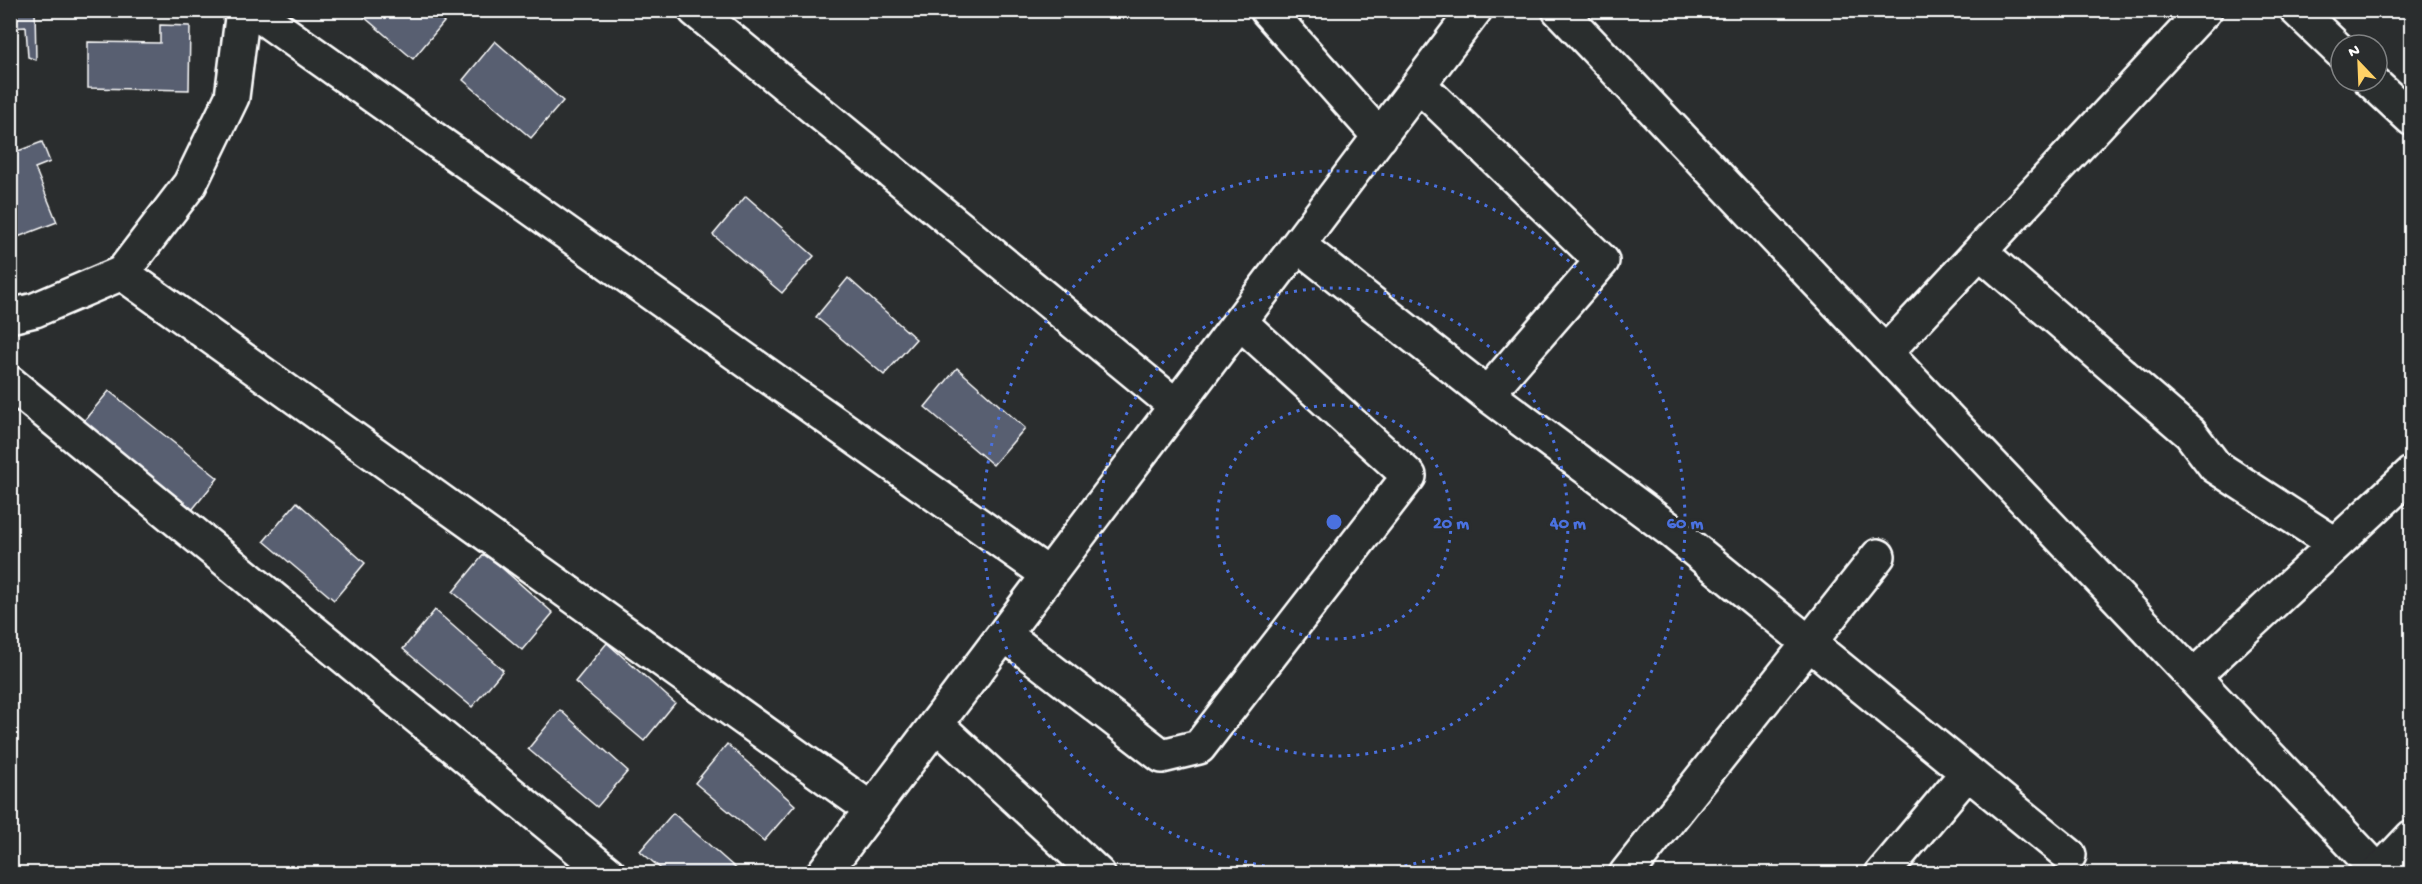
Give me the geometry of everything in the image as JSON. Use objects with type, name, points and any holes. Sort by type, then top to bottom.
[{"type":"street","points":[[10,316],[35,310],[122,273],[190,184],[232,97],[243,10]]},
{"type":"street","points":[[252,10],[1049,575]]},
{"type":"street","points":[[695,10],[1176,406]]},
{"type":"street","points":[[1267,10],[1380,137]]},
{"type":"street","points":[[823,873],[1475,10]]},
{"type":"street","points":[[1559,10],[2194,675],[2378,873],[2412,837]]},
{"type":"street","points":[[1885,352],[2205,10]]},
{"type":"street","points":[[2297,10],[2329,41]]},
{"type":"street","points":[[1419,85],[1602,261],[1487,393]]},
{"type":"street","points":[[2385,93],[2412,119]]},
{"type":"street","points":[[1298,245],[1487,393],[1670,529],[1809,645],[2069,855]]},
{"type":"street","points":[[1980,252],[2190,433],[2215,466],[2335,544]]},
{"type":"street","points":[[122,273],[872,810]]},
{"type":"street","points":[[1005,634],[1162,756],[1199,747],[1409,476],[1240,322]]},
{"type":"street","points":[[10,383],[609,873]]},
{"type":"street","points":[[2194,675],[2412,472]]},
{"type":"street","points":[[1626,873],[1878,556]]},
{"type":"street","points":[[936,724],[1098,873]]},
{"type":"street","points":[[1882,873],[1967,773]]},
{"type":"building","points":[[10,10],[35,10],[36,60],[28,57],[26,27],[10,28]]},
{"type":"building","points":[[356,10],[432,10],[444,22],[413,59]]},
{"type":"building","points":[[160,25],[190,26],[189,90],[88,88],[88,42],[160,43]]},
{"type":"building","points":[[495,41],[563,101],[531,138],[463,80]]},
{"type":"building","points":[[42,142],[50,162],[35,168],[57,222],[10,240],[10,154]]},
{"type":"building","points":[[746,196],[814,256],[782,293],[713,235]]},
{"type":"building","points":[[848,278],[916,339],[884,375],[816,317]]},
{"type":"building","points":[[957,368],[1025,428],[993,465],[925,407]]},
{"type":"building","points":[[109,391],[218,478],[192,510],[82,423]]},
{"type":"building","points":[[297,502],[365,563],[334,600],[264,541]]},
{"type":"building","points":[[485,553],[553,613],[522,650],[453,592]]},
{"type":"building","points":[[435,610],[503,670],[472,707],[403,649]]},
{"type":"building","points":[[607,643],[675,703],[644,741],[575,682]]},
{"type":"building","points":[[560,710],[628,771],[597,807],[528,749]]},
{"type":"building","points":[[727,744],[795,805],[764,841],[695,783]]},
{"type":"building","points":[[673,813],[741,874],[667,874],[640,851]]}]
